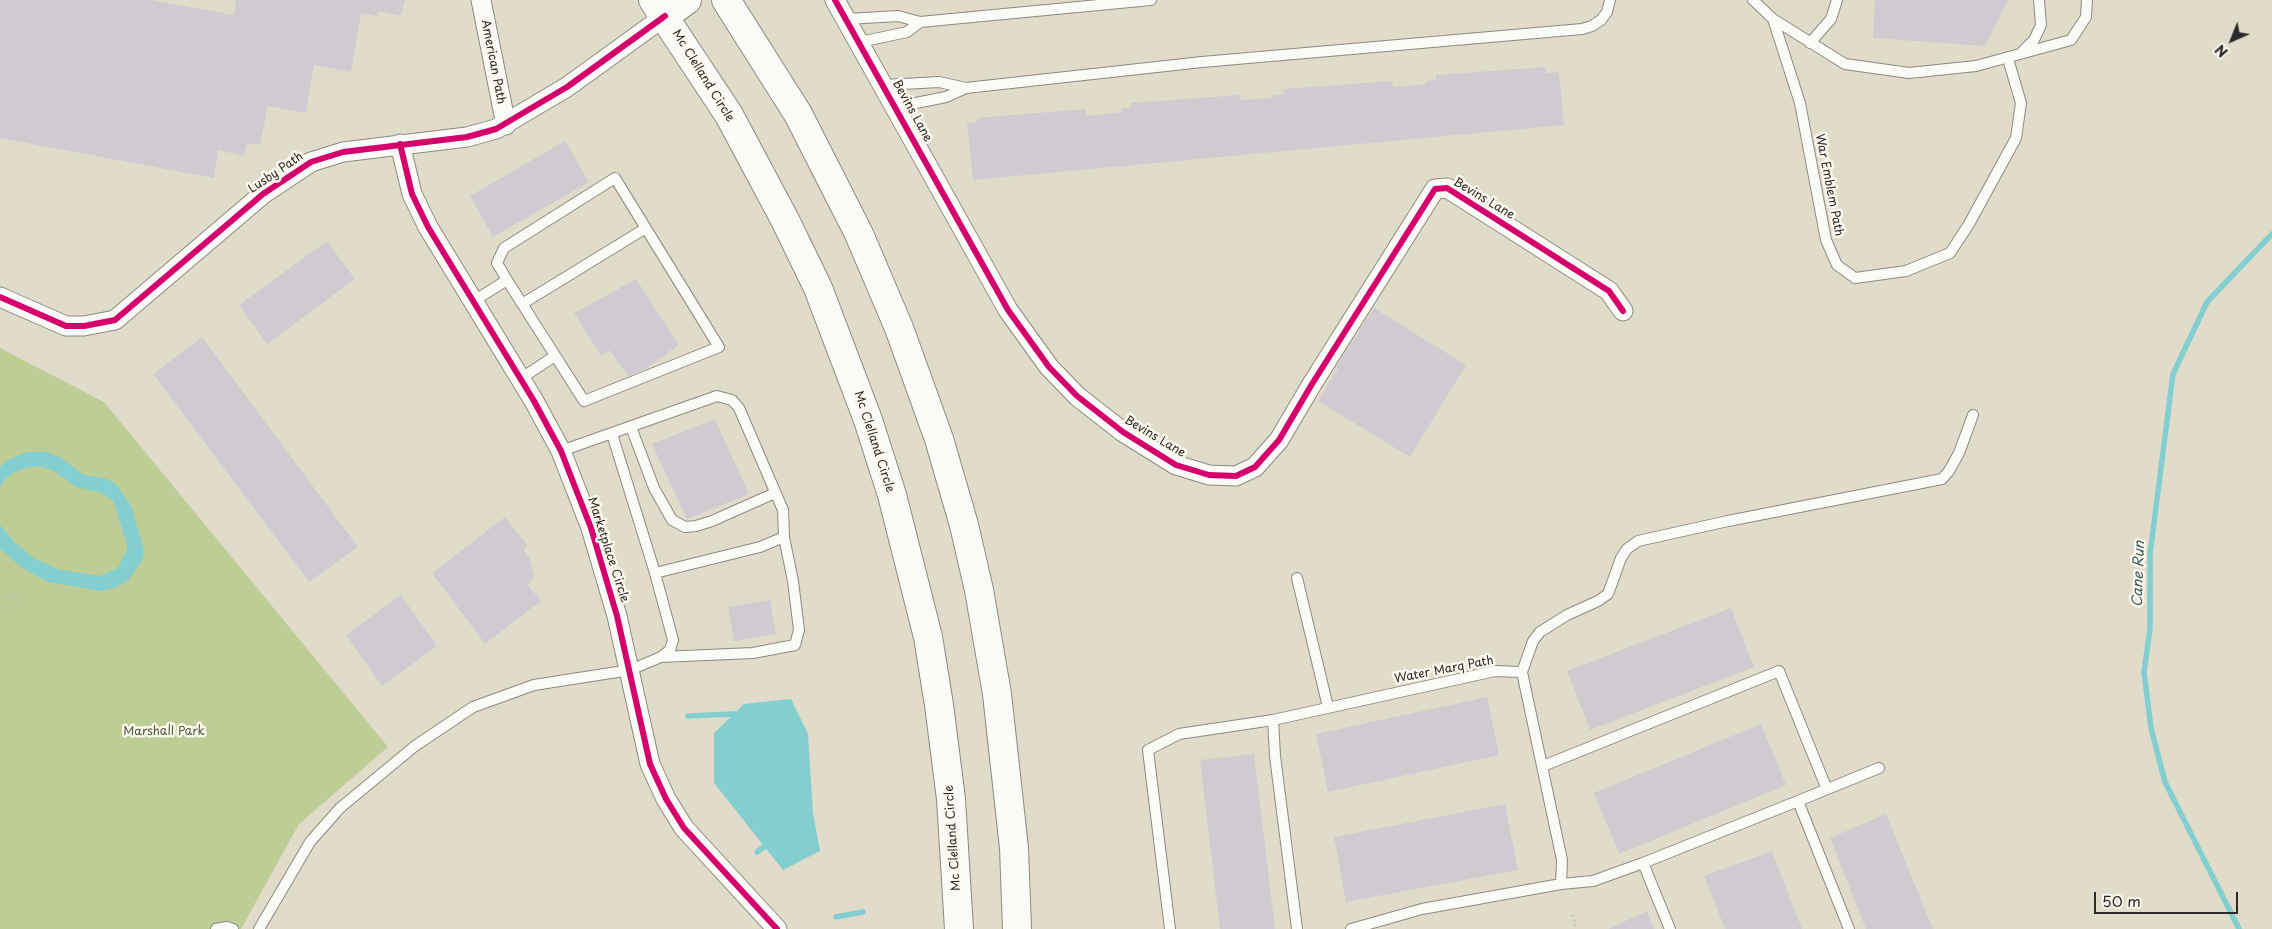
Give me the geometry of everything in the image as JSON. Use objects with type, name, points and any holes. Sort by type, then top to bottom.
[{"type":"highway","points":[[659,8],[687,0]]},
{"type":"highway","points":[[726,0],[798,114],[851,217],[899,328],[939,439],[964,525],[978,590],[996,694],[1014,848],[1017,929]]},
{"type":"highway","name":"Mc Clelland Circle","points":[[659,8],[729,115],[785,220],[818,288],[868,420],[894,504],[928,638],[951,799],[959,929]]},
{"type":"street","name":"American Path","points":[[481,0],[506,125]]},
{"type":"street","name":"Bevins Lane","points":[[835,0],[896,106],[1008,310],[1050,366],[1077,396],[1123,432],[1176,465],[1210,475],[1236,476],[1255,467],[1279,440],[1312,384],[1435,189],[1447,188],[1610,291],[1623,311]]},
{"type":"street","name":"Lusby Path","points":[[0,297],[66,326],[84,326],[115,320],[263,194],[292,174],[326,156],[362,148],[467,137],[506,125],[567,87],[659,8]]},
{"type":"street","name":"Marketplace Circle","points":[[400,144],[412,194],[428,227],[520,378],[561,451],[591,528],[617,616],[650,764],[666,800],[690,835],[777,929]]},
{"type":"lane","points":[[847,19],[898,16],[920,22],[1151,0]]},
{"type":"lane","points":[[896,106],[940,99],[966,88],[1202,62],[1582,29],[1592,26],[1601,20],[1607,12],[1610,0]]},
{"type":"lane","points":[[1753,0],[1773,19],[1845,64],[1909,73],[1976,66],[2072,40],[2086,17],[2087,0]]},
{"type":"lane","points":[[1810,43],[1831,19],[1837,0]]},
{"type":"lane","points":[[2013,57],[2034,40],[2041,25],[2039,0]]},
{"type":"lane","name":"War Emblem Path","points":[[1773,19],[1800,103],[1826,240],[1837,265],[1856,278],[1906,271],[1950,252],[1969,224],[2016,138],[2021,103],[2013,57]]},
{"type":"lane","points":[[860,42],[907,32],[920,22]]},
{"type":"lane","points":[[884,85],[939,82],[966,88]]},
{"type":"lane","points":[[615,178],[720,347],[584,401],[507,280],[497,263],[504,248],[615,178]]},
{"type":"lane","points":[[522,304],[646,228]]},
{"type":"lane","points":[[472,302],[507,280]]},
{"type":"lane","points":[[520,378],[555,356]]},
{"type":"lane","points":[[561,451],[716,396],[732,400],[739,408],[783,510],[785,520],[784,537],[793,580],[798,622],[795,645],[753,653],[661,657]]},
{"type":"lane","points":[[1560,884],[1562,860],[1522,672],[1529,649],[1540,632],[1566,615],[1598,601],[1608,594],[1621,558],[1627,549],[1638,541],[1728,520],[1942,479],[1950,471],[1959,453],[1973,415]]},
{"type":"lane","points":[[631,427],[659,496],[672,520],[685,526],[696,526],[712,521],[775,493]]},
{"type":"lane","points":[[259,929],[310,842],[340,808],[401,757],[435,732],[473,707],[534,686],[630,670],[661,657],[670,650],[673,640],[655,573],[612,434]]},
{"type":"lane","points":[[655,573],[760,547],[784,537]]},
{"type":"lane","points":[[1297,578],[1328,707]]},
{"type":"lane","points":[[1543,766],[1779,671],[1826,787]]},
{"type":"lane","name":"Water Marq Path","points":[[1170,929],[1148,750],[1179,734],[1273,720],[1495,672],[1522,672]]},
{"type":"lane","points":[[1273,720],[1275,756],[1298,929]]},
{"type":"lane","points":[[1351,929],[1422,908],[1560,884],[1593,881],[1798,801],[1826,787],[1879,768]]},
{"type":"lane","points":[[1798,801],[1849,929]]},
{"type":"lane","points":[[1643,863],[1670,929]]},
{"type":"lane","points":[[216,929],[227,927],[233,929]]},
{"type":"path","points":[[8,599],[11,598],[13,609],[5,610],[2,597],[14,593],[18,606]]},
{"type":"path","points":[[1573,915],[1576,929]]},
{"type":"green space","name":"Marshall Park","points":[[0,348],[104,402],[388,747],[299,824],[241,929],[0,929]]},
{"type":"water","points":[[27,452],[46,452],[60,457],[84,475],[107,479],[116,484],[131,506],[144,550],[142,561],[128,580],[117,587],[101,591],[48,582],[21,567],[0,549],[0,525],[14,542],[35,559],[60,570],[100,576],[118,568],[126,551],[127,545],[113,501],[102,493],[76,487],[54,471],[42,467],[28,467],[15,472],[5,479],[0,487],[0,467],[6,461]]},
{"type":"water","points":[[791,699],[808,734],[813,813],[820,851],[783,870],[714,783],[714,733],[744,704]]},
{"type":"building","points":[[0,0],[151,0],[234,15],[236,0],[405,0],[401,16],[378,11],[377,16],[361,13],[351,72],[314,65],[306,113],[268,106],[260,145],[247,143],[244,156],[218,150],[214,178],[0,138]]},
{"type":"building","points":[[1875,0],[2008,0],[1985,46],[1873,38]]},
{"type":"building","points":[[1545,67],[1546,73],[1559,72],[1564,125],[973,180],[967,123],[977,122],[977,118],[1086,109],[1087,116],[1121,112],[1121,108],[1131,107],[1131,103],[1240,95],[1241,100],[1273,98],[1273,95],[1284,94],[1283,89],[1392,81],[1393,87],[1426,84],[1426,81],[1436,80],[1436,75]]},
{"type":"building","points":[[565,141],[589,182],[493,237],[470,196]]},
{"type":"building","points":[[327,241],[355,279],[267,344],[239,305]]},
{"type":"building","points":[[636,279],[679,345],[643,370],[628,376],[609,350],[601,356],[574,313]]},
{"type":"building","points":[[1374,308],[1466,365],[1410,457],[1318,401],[1338,368],[1336,367]]},
{"type":"building","points":[[202,337],[358,547],[309,582],[153,374]]},
{"type":"building","points":[[715,419],[749,494],[687,519],[652,444]]},
{"type":"building","points":[[505,517],[527,545],[524,551],[529,557],[534,576],[528,585],[541,601],[485,644],[432,573]]},
{"type":"building","points":[[401,595],[437,646],[382,686],[346,635]]},
{"type":"building","points":[[770,600],[776,634],[734,641],[728,607]]},
{"type":"building","points":[[1731,608],[1754,667],[1590,730],[1567,671]]},
{"type":"building","points":[[1487,697],[1499,755],[1328,792],[1316,734]]},
{"type":"building","points":[[1761,724],[1786,785],[1619,854],[1594,793]]},
{"type":"building","points":[[1254,754],[1275,929],[1220,929],[1200,760]]},
{"type":"building","points":[[1505,804],[1518,870],[1346,902],[1334,837]]},
{"type":"building","points":[[1886,814],[1933,929],[1866,929],[1830,838]]},
{"type":"building","points":[[1772,851],[1802,929],[1725,929],[1704,876]]},
{"type":"building","points":[[1647,911],[1654,929],[1608,929]]},
{"type":"waterway","name":"Cane Run","points":[[2239,929],[2165,782],[2151,728],[2144,672],[2150,629],[2150,554],[2173,374],[2207,302],[2272,234]]},
{"type":"waterway","points":[[688,716],[734,714],[738,719]]},
{"type":"waterway","points":[[757,852],[769,843]]},
{"type":"waterway","points":[[836,917],[863,912]]},
{"type":"cycle path","points":[[835,0],[1008,310],[1049,367],[1077,396],[1123,432],[1176,465],[1209,475],[1236,476],[1255,467],[1279,440],[1312,384],[1435,189],[1447,188],[1609,291],[1623,311]]},
{"type":"cycle path","points":[[0,297],[66,326],[84,326],[115,320],[263,194],[311,162],[343,152],[467,137],[496,129],[567,87],[665,16]]},
{"type":"cycle path","points":[[400,144],[412,194],[428,227],[534,401],[561,451],[591,528],[617,616],[650,764],[666,799],[684,828],[777,929]]}]
